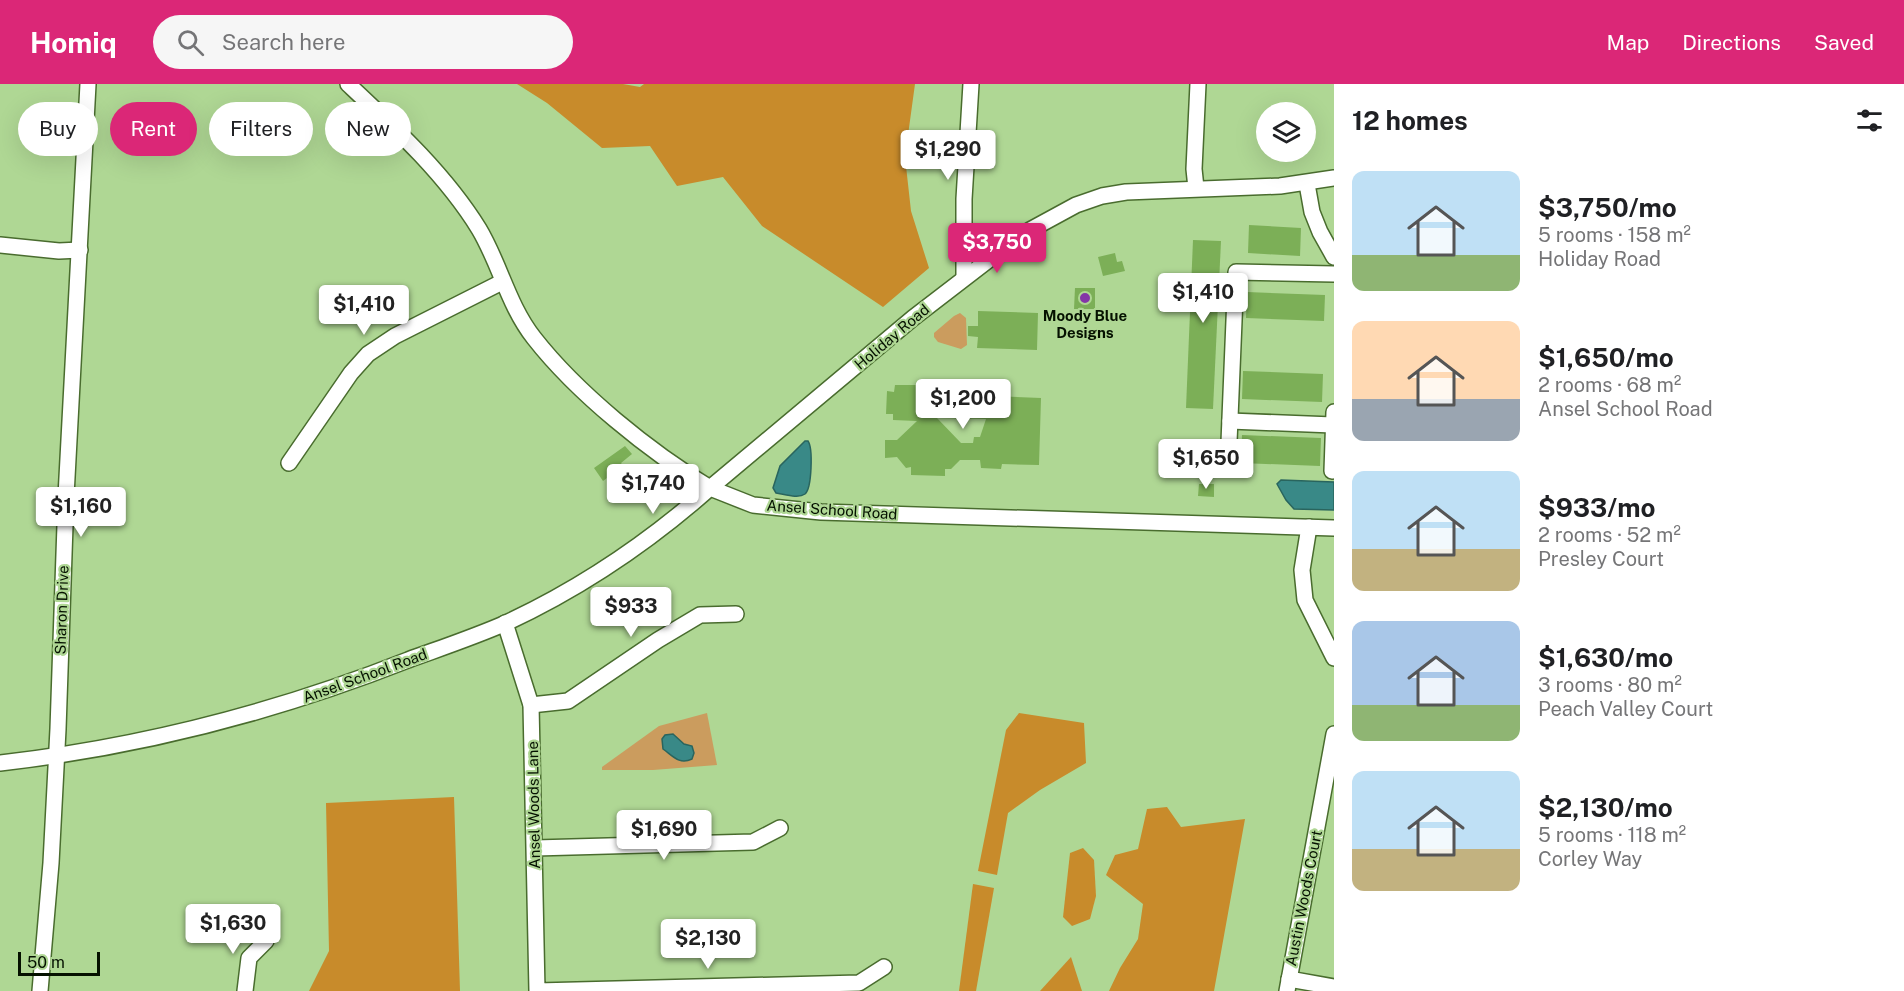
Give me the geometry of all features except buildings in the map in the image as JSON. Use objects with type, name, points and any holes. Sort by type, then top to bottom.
[{"type":"street","name":"Sharon Drive","points":[[40,991],[51,862],[66,496],[88,84]]},
{"type":"street","points":[[348,84],[430,167],[466,211],[489,248],[516,310],[535,339],[581,388],[615,419],[710,488]]},
{"type":"street","points":[[964,278],[964,199],[971,84]]},
{"type":"street","points":[[1196,188],[1194,170],[1198,84]]},
{"type":"street","name":"Holiday Road","points":[[710,488],[964,278],[1030,230],[1083,202],[1126,192],[1308,184],[1334,178]]},
{"type":"street","points":[[1308,184],[1312,212],[1334,257]]},
{"type":"street","points":[[0,245],[59,251],[80,250]]},
{"type":"street","points":[[1229,442],[1236,272],[1334,274]]},
{"type":"street","points":[[289,463],[351,373],[368,354],[395,336],[502,282]]},
{"type":"street","points":[[1332,471],[1334,412]]},
{"type":"street","points":[[1230,421],[1334,425]]},
{"type":"street","name":"Ansel School Road","points":[[0,763],[56,756],[202,728],[341,687],[505,623],[558,596],[671,523],[710,488],[753,505],[821,512],[1334,528]]},
{"type":"street","points":[[1309,527],[1302,570],[1305,600],[1334,658]]},
{"type":"street","points":[[531,705],[568,701],[658,640],[700,615],[736,614]]},
{"type":"street","name":"Ansel Woods Lane","points":[[505,623],[531,705],[536,848],[537,991]]},
{"type":"street","name":"Austin Woods Court","points":[[1288,985],[1332,757],[1334,734]]},
{"type":"street","points":[[536,848],[753,842],[780,828]]},
{"type":"street","points":[[245,991],[249,958],[266,941]]},
{"type":"street","points":[[537,991],[859,983],[884,967]]},
{"type":"street","points":[[1288,985],[1334,987]]},
{"type":"shaded area","points":[[517,84],[623,84],[640,87],[644,84],[915,84],[905,157],[911,211],[929,268],[883,307],[762,226],[723,177],[677,186],[650,146],[602,148],[547,103]]},
{"type":"shaded area","points":[[960,313],[966,318],[967,345],[961,349],[938,342],[934,333]]},
{"type":"shaded area","points":[[707,713],[717,765],[653,770],[602,770],[602,767],[659,726]]},
{"type":"shaded area","points":[[1019,713],[1084,723],[1086,763],[1040,790],[1008,813],[997,875],[978,871],[1006,730]]},
{"type":"shaded area","points":[[454,797],[460,991],[309,991],[329,951],[326,803]]},
{"type":"shaded area","points":[[1167,807],[1181,827],[1245,819],[1214,991],[1109,991],[1138,939],[1143,904],[1106,875],[1115,855],[1138,849],[1147,809]]},
{"type":"shaded area","points":[[1083,848],[1094,860],[1096,896],[1090,919],[1072,926],[1063,917],[1070,853]]},
{"type":"shaded area","points":[[973,884],[994,888],[976,991],[959,991]]},
{"type":"shaded area","points":[[1071,957],[1082,991],[1040,991]]},
{"type":"water","points":[[805,441],[808,441],[810,445],[811,459],[810,476],[805,494],[791,496],[776,493],[773,488],[780,466]]},
{"type":"water","points":[[1281,480],[1334,482],[1334,510],[1294,509],[1277,484]]},
{"type":"water","points":[[673,734],[684,744],[692,746],[694,753],[692,759],[680,760],[663,749],[662,739],[665,735]]},
{"type":"place","name":"Moody Blue Designs","points":[[1085,298]]}]
